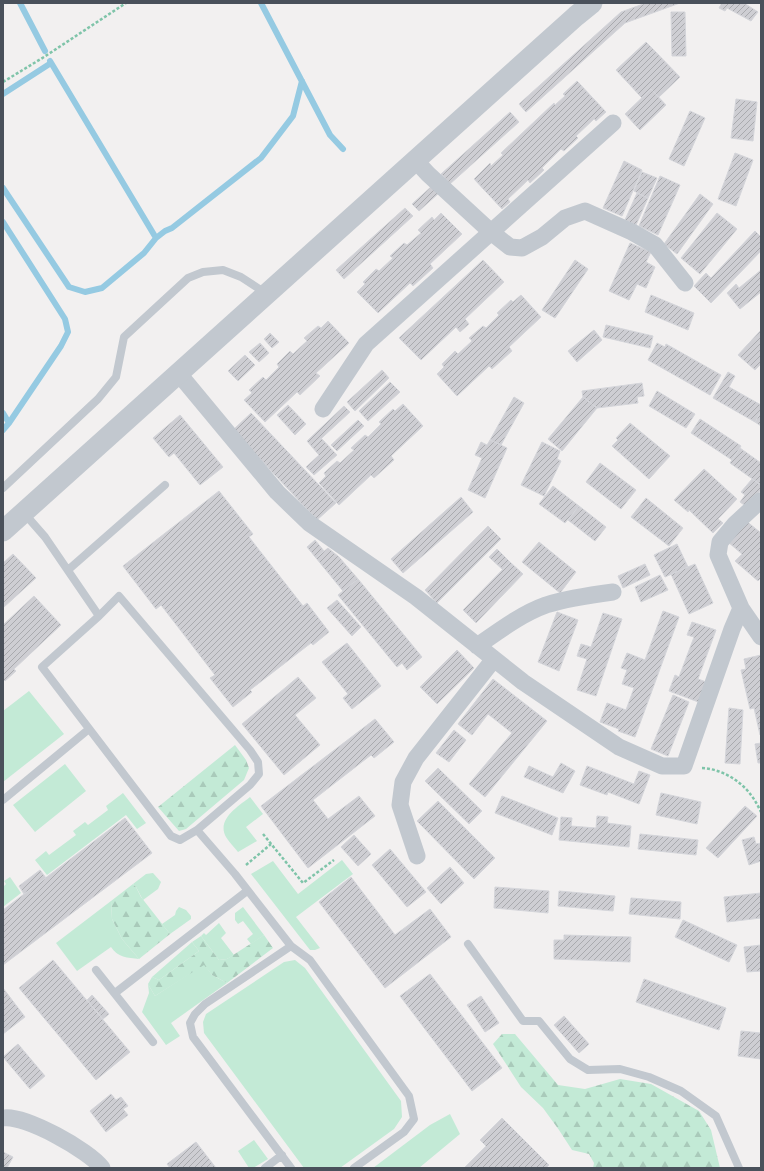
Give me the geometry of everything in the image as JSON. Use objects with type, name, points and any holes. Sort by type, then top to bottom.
[{"type":"street","points":[[3,531],[592,3]]},
{"type":"street","points":[[323,409],[366,344],[613,123]]},
{"type":"street","points":[[416,160],[428,174],[491,232],[510,247],[522,248],[542,237],[566,218],[585,211],[632,232],[655,245],[685,283]]},
{"type":"street","points":[[179,374],[277,492],[309,523],[416,597],[522,682],[619,748],[662,766],[684,766],[741,608]]},
{"type":"street","points":[[760,501],[735,524],[720,542],[718,555],[741,608],[761,637]]},
{"type":"street","points":[[477,646],[514,621],[545,605],[573,598],[613,592]]},
{"type":"street","points":[[417,856],[400,805],[402,782],[416,758],[494,659]]},
{"type":"street","points":[[3,1118],[7,1117],[26,1121],[81,1149],[97,1161],[102,1168]]},
{"type":"lane","points":[[3,488],[98,399],[116,377],[124,337],[188,278],[203,272],[223,270],[241,277],[267,294]]},
{"type":"lane","points":[[68,570],[165,485]]},
{"type":"lane","points":[[24,513],[45,537],[99,616]]},
{"type":"lane","points":[[119,596],[250,750],[258,762],[259,774],[250,785],[197,830],[180,840],[172,836],[89,729],[42,667],[119,596]]},
{"type":"lane","points":[[3,800],[89,729]]},
{"type":"lane","points":[[197,830],[235,874],[291,946],[310,960],[410,1096],[414,1119],[404,1132],[354,1168]]},
{"type":"lane","points":[[115,993],[247,890]]},
{"type":"lane","points":[[468,944],[523,1021],[539,1021],[570,1059],[588,1070],[620,1069],[649,1077],[682,1091],[716,1116],[738,1168]]},
{"type":"lane","points":[[291,946],[205,1004],[195,1014],[190,1023],[193,1037],[291,1168]]},
{"type":"lane","points":[[96,970],[153,1042]]},
{"type":"lane","points":[[265,1168],[282,1155]]},
{"type":"path","points":[[3,82],[126,3]]},
{"type":"path","points":[[684,766],[710,768],[736,780],[751,795],[761,812]]},
{"type":"path","points":[[263,834],[303,883],[334,860]]},
{"type":"path","points":[[246,865],[271,844]]},
{"type":"green space","points":[[29,691],[64,734],[3,782],[3,711]]},
{"type":"green space","points":[[235,745],[246,760],[249,768],[244,780],[186,829],[179,831],[158,807]]},
{"type":"green space","points":[[65,764],[86,791],[35,832],[13,805]]},
{"type":"green space","points":[[123,793],[146,823],[137,829],[126,815],[47,875],[35,860],[46,851],[49,855],[76,835],[73,831],[85,822],[88,825],[108,810],[106,806]]},
{"type":"green space","points":[[250,797],[263,814],[246,827],[257,841],[238,852],[226,837],[224,824],[230,814]]},
{"type":"green space","points":[[342,860],[353,874],[296,917],[320,948],[310,950],[251,874],[273,861],[298,894]]},
{"type":"green space","points":[[153,873],[161,882],[158,889],[143,900],[133,884],[146,874]]},
{"type":"green space","points":[[10,877],[21,893],[3,907],[3,887],[6,884],[4,881]]},
{"type":"green space","points":[[133,884],[141,897],[170,934],[139,959],[122,939],[112,919],[111,901]]},
{"type":"green space","points":[[111,901],[112,919],[122,939],[139,959],[120,955],[111,947],[77,971],[56,943]]},
{"type":"green space","points":[[179,907],[186,910],[191,916],[191,919],[170,934],[162,924],[175,915]]},
{"type":"green space","points":[[243,907],[264,935],[251,944],[247,939],[253,934],[243,921],[238,924],[235,920],[235,913]]},
{"type":"green space","points":[[219,923],[226,933],[221,938],[234,955],[227,959],[219,960],[201,936],[204,933],[206,935]]},
{"type":"green space","points":[[264,935],[273,948],[227,983],[212,975],[204,965],[155,996],[148,984],[152,977],[159,980],[199,951],[192,942],[201,936],[219,960],[227,959]]},
{"type":"green space","points":[[192,942],[199,951],[159,980],[152,977]]},
{"type":"green space","points":[[295,960],[305,968],[401,1101],[402,1117],[394,1129],[340,1168],[304,1168],[204,1033],[203,1022],[206,1014],[284,962]]},
{"type":"green space","points":[[204,964],[212,975],[227,983],[171,1023],[180,1036],[166,1045],[142,1012],[149,993],[148,984],[155,996]]},
{"type":"green space","points":[[502,1034],[515,1034],[558,1085],[585,1089],[620,1079],[651,1084],[699,1111],[711,1130],[720,1168],[593,1168],[594,1163],[589,1154],[572,1150],[543,1108],[521,1087],[493,1044]]},
{"type":"green space","points":[[450,1114],[460,1134],[419,1168],[373,1168],[430,1125]]},
{"type":"green space","points":[[254,1140],[268,1159],[253,1168],[249,1168],[238,1151]]},
{"type":"building","points":[[646,3],[680,3],[625,23],[526,112],[519,104],[621,12]]},
{"type":"building","points":[[722,3],[744,3],[758,12],[751,21],[727,8],[725,11],[719,8]]},
{"type":"building","points":[[671,12],[685,12],[686,56],[672,56]]},
{"type":"building","points":[[646,42],[680,77],[659,97],[651,89],[642,98],[616,70]]},
{"type":"building","points":[[577,81],[606,112],[596,121],[594,119],[576,136],[578,138],[564,151],[561,149],[542,168],[544,170],[530,183],[528,180],[508,199],[510,202],[502,209],[474,179],[490,163],[491,166],[503,155],[501,153],[554,103],[555,105],[565,96],[563,94]]},
{"type":"building","points":[[651,89],[666,105],[640,130],[625,114]]},
{"type":"building","points":[[736,99],[757,102],[753,141],[731,138]]},
{"type":"building","points":[[690,111],[705,118],[684,166],[669,159]]},
{"type":"building","points":[[510,112],[519,122],[450,184],[441,174]]},
{"type":"building","points":[[735,153],[753,160],[736,206],[718,199]]},
{"type":"building","points":[[624,161],[642,170],[622,216],[603,208]]},
{"type":"building","points":[[642,172],[657,178],[648,198],[634,191]]},
{"type":"building","points":[[660,176],[680,185],[658,235],[639,226]]},
{"type":"building","points":[[433,185],[439,193],[419,211],[412,204]]},
{"type":"building","points":[[637,193],[648,198],[636,225],[625,220]]},
{"type":"building","points":[[700,194],[713,204],[677,254],[664,244]]},
{"type":"building","points":[[405,208],[413,216],[344,279],[336,270]]},
{"type":"building","points":[[441,213],[462,234],[430,264],[433,268],[413,286],[410,283],[378,313],[357,292],[365,284],[363,282],[376,269],[379,271],[393,258],[390,256],[404,243],[407,245],[421,233],[418,230],[432,217],[434,220]]},
{"type":"building","points":[[717,213],[737,229],[700,274],[681,258]]},
{"type":"building","points":[[755,231],[761,237],[761,251],[711,303],[694,286],[706,273],[711,278]]},
{"type":"building","points":[[630,243],[651,252],[646,262],[655,267],[646,288],[637,284],[629,300],[609,291]]},
{"type":"building","points":[[483,260],[504,282],[465,319],[469,324],[460,332],[456,327],[421,360],[399,338]]},
{"type":"building","points":[[575,260],[588,269],[555,318],[542,310]]},
{"type":"building","points":[[761,270],[761,292],[740,309],[727,293],[736,284],[739,288]]},
{"type":"building","points":[[521,295],[541,317],[509,347],[512,351],[492,369],[489,366],[457,396],[437,374],[444,367],[442,364],[455,351],[458,354],[472,341],[469,338],[483,326],[486,328],[499,315],[497,313],[511,300],[513,302]]},
{"type":"building","points":[[651,295],[694,313],[688,330],[645,312]]},
{"type":"building","points":[[328,321],[349,343],[316,373],[320,376],[300,395],[297,392],[265,422],[244,400],[252,393],[249,390],[263,377],[266,380],[279,367],[277,364],[290,351],[293,354],[307,341],[304,338],[318,326],[321,328]]},
{"type":"building","points":[[606,325],[653,336],[650,348],[603,337]]},
{"type":"building","points":[[594,330],[602,340],[577,362],[568,351]]},
{"type":"building","points":[[761,330],[761,364],[755,370],[738,355]]},
{"type":"building","points":[[270,333],[279,342],[272,348],[264,339]]},
{"type":"building","points":[[260,343],[269,353],[259,362],[249,352]]},
{"type":"building","points":[[657,343],[665,347],[666,344],[721,375],[710,395],[648,360]]},
{"type":"building","points":[[245,355],[255,365],[238,381],[228,371]]},
{"type":"building","points":[[382,370],[389,378],[355,411],[347,402]]},
{"type":"building","points":[[728,372],[735,376],[729,387],[761,405],[761,411],[755,422],[713,398]]},
{"type":"building","points":[[390,382],[400,392],[368,421],[359,411]]},
{"type":"building","points":[[642,383],[644,396],[637,397],[638,403],[597,408],[583,397],[582,391]]},
{"type":"building","points":[[657,391],[695,414],[686,428],[649,406]]},
{"type":"building","points":[[514,397],[524,403],[501,445],[490,440]]},
{"type":"building","points":[[583,397],[597,408],[562,451],[548,439]]},
{"type":"building","points":[[403,404],[423,426],[391,456],[394,460],[374,478],[371,475],[339,505],[319,483],[326,476],[324,473],[337,461],[340,463],[354,450],[351,448],[365,435],[368,437],[381,424],[379,422],[393,409],[395,411]]},
{"type":"building","points":[[288,405],[306,424],[295,435],[277,415]]},
{"type":"building","points":[[344,406],[350,412],[312,447],[307,441]]},
{"type":"building","points":[[761,411],[761,426],[755,422]]},
{"type":"building","points":[[251,413],[336,503],[317,520],[233,430]]},
{"type":"building","points":[[180,415],[223,467],[200,485],[174,453],[169,457],[153,438]]},
{"type":"building","points":[[700,419],[741,446],[732,460],[691,433]]},
{"type":"building","points":[[358,420],[364,426],[337,451],[331,445]]},
{"type":"building","points":[[630,423],[670,456],[649,479],[612,446],[618,440],[616,438]]},
{"type":"building","points":[[321,438],[337,455],[314,475],[306,467],[319,455],[312,447]]},
{"type":"building","points":[[490,440],[507,448],[485,498],[468,490],[482,458],[475,455],[481,442],[487,445]]},
{"type":"building","points":[[542,442],[560,451],[557,459],[561,461],[544,496],[521,485]]},
{"type":"building","points":[[740,448],[761,463],[761,485],[730,463]]},
{"type":"building","points":[[600,463],[636,490],[621,509],[586,482]]},
{"type":"building","points":[[704,469],[737,499],[718,519],[723,523],[713,533],[689,510],[688,512],[674,500]]},
{"type":"building","points":[[752,479],[761,485],[761,490],[747,507],[740,502],[745,495],[741,492]]},
{"type":"building","points":[[553,486],[579,506],[565,523],[539,504]]},
{"type":"building","points":[[219,491],[253,534],[249,537],[303,606],[307,603],[329,632],[313,645],[311,643],[250,690],[252,692],[233,707],[210,678],[215,675],[161,605],[156,609],[123,566]]},
{"type":"building","points":[[461,497],[473,512],[403,573],[391,559]]},
{"type":"building","points":[[646,498],[683,528],[669,546],[631,517]]},
{"type":"building","points":[[579,506],[606,527],[595,541],[568,520]]},
{"type":"building","points":[[745,520],[761,533],[761,578],[758,581],[735,561],[742,554],[728,542]]},
{"type":"building","points":[[488,526],[501,539],[437,603],[425,590]]},
{"type":"building","points":[[315,540],[324,551],[316,558],[307,547]]},
{"type":"building","points":[[539,542],[576,572],[560,593],[522,562]]},
{"type":"building","points":[[677,544],[688,567],[665,577],[654,555]]},
{"type":"building","points":[[328,548],[339,557],[358,579],[343,591],[316,558]]},
{"type":"building","points":[[497,549],[510,562],[503,570],[489,557]]},
{"type":"building","points":[[13,554],[36,578],[4,607],[3,563]]},
{"type":"building","points":[[510,562],[523,574],[476,623],[463,610]]},
{"type":"building","points":[[645,564],[650,575],[623,588],[618,576]]},
{"type":"building","points":[[695,564],[713,603],[689,614],[671,574]]},
{"type":"building","points":[[660,575],[668,590],[641,602],[635,587]]},
{"type":"building","points":[[358,579],[422,657],[407,670],[402,663],[397,667],[338,595]]},
{"type":"building","points":[[34,596],[61,625],[14,669],[16,671],[5,681],[3,679],[3,625]]},
{"type":"building","points":[[337,600],[361,627],[352,636],[327,608]]},
{"type":"building","points":[[663,611],[679,617],[635,737],[600,722],[607,703],[626,710],[634,688],[622,684],[627,670],[621,668],[627,653],[645,660]]},
{"type":"building","points":[[557,612],[578,620],[559,671],[538,662]]},
{"type":"building","points":[[603,613],[622,619],[596,696],[577,690],[587,659],[577,656],[581,644],[591,647]]},
{"type":"building","points":[[692,622],[716,630],[698,679],[709,683],[701,703],[669,691],[675,675],[679,677],[694,637],[687,635]]},
{"type":"building","points":[[347,643],[381,686],[352,709],[343,698],[348,694],[322,662]]},
{"type":"building","points":[[457,650],[474,668],[437,704],[420,687]]},
{"type":"building","points":[[761,655],[760,735],[754,708],[750,709],[741,670],[746,669],[744,659]]},
{"type":"building","points":[[298,677],[316,698],[295,715],[320,745],[284,775],[242,724]]},
{"type":"building","points":[[493,679],[547,721],[485,797],[469,784],[512,733],[488,714],[472,735],[458,724]]},
{"type":"building","points":[[673,695],[689,702],[668,756],[651,749]]},
{"type":"building","points":[[729,708],[743,710],[740,764],[725,763]]},
{"type":"building","points":[[375,719],[394,742],[374,758],[371,755],[313,800],[328,819],[359,796],[375,816],[308,868],[261,806]]},
{"type":"building","points":[[454,730],[466,740],[449,762],[436,753]]},
{"type":"building","points":[[761,743],[761,763],[758,763],[755,744]]},
{"type":"building","points":[[561,763],[575,771],[563,793],[524,777],[529,766],[553,777]]},
{"type":"building","points":[[587,766],[634,784],[639,771],[650,775],[639,804],[608,792],[607,795],[580,785]]},
{"type":"building","points":[[438,768],[482,811],[469,824],[425,781]]},
{"type":"building","points":[[661,793],[701,802],[697,824],[656,815]]},
{"type":"building","points":[[502,796],[558,818],[552,835],[495,813]]},
{"type":"building","points":[[438,801],[495,858],[474,879],[417,821]]},
{"type":"building","points":[[745,806],[757,816],[718,858],[706,848]]},
{"type":"building","points":[[597,816],[608,817],[607,823],[631,826],[629,847],[559,840],[561,817],[572,818],[571,826],[596,828]]},
{"type":"building","points":[[125,818],[152,853],[3,965],[3,910]]},
{"type":"building","points":[[640,834],[698,840],[696,855],[638,849]]},
{"type":"building","points":[[354,835],[371,854],[358,866],[341,847]]},
{"type":"building","points":[[754,837],[756,844],[761,843],[761,861],[749,865],[742,840]]},
{"type":"building","points":[[390,849],[426,892],[407,907],[372,865]]},
{"type":"building","points":[[450,867],[464,883],[441,904],[427,888]]},
{"type":"building","points":[[40,870],[46,878],[24,894],[19,886]]},
{"type":"building","points":[[351,877],[395,935],[430,909],[451,937],[385,988],[319,902]]},
{"type":"building","points":[[495,887],[549,891],[548,913],[494,908]]},
{"type":"building","points":[[559,891],[615,896],[613,911],[558,906]]},
{"type":"building","points":[[761,893],[761,918],[727,922],[724,897]]},
{"type":"building","points":[[631,898],[681,902],[680,919],[629,914]]},
{"type":"building","points":[[683,920],[737,945],[729,962],[675,937]]},
{"type":"building","points":[[564,935],[631,937],[630,962],[554,959],[554,940],[564,940]]},
{"type":"building","points":[[761,945],[761,971],[747,972],[744,947]]},
{"type":"building","points":[[53,960],[130,1052],[96,1080],[19,988]]},
{"type":"building","points":[[430,974],[502,1068],[472,1091],[400,996]]},
{"type":"building","points":[[644,979],[726,1008],[719,1030],[636,1002]]},
{"type":"building","points":[[3,988],[25,1017],[3,1034]]},
{"type":"building","points":[[92,995],[109,1014],[103,1019],[87,1000]]},
{"type":"building","points":[[481,996],[499,1023],[485,1032],[467,1005]]},
{"type":"building","points":[[564,1016],[589,1044],[579,1053],[554,1025]]},
{"type":"building","points":[[741,1031],[761,1033],[761,1059],[738,1056]]},
{"type":"building","points":[[18,1044],[45,1076],[30,1089],[3,1057]]},
{"type":"building","points":[[111,1094],[116,1100],[121,1097],[128,1106],[123,1109],[128,1115],[106,1132],[90,1111]]},
{"type":"building","points":[[502,1118],[549,1165],[546,1168],[464,1168],[486,1146],[480,1140]]},
{"type":"building","points":[[196,1142],[216,1168],[170,1168],[167,1164]]},
{"type":"building","points":[[3,1152],[13,1157],[7,1168],[3,1168]]},
{"type":"waterway","points":[[20,3],[45,51]]},
{"type":"waterway","points":[[261,3],[330,135],[343,149]]},
{"type":"waterway","points":[[50,61],[156,238]]},
{"type":"waterway","points":[[3,94],[51,63]]},
{"type":"waterway","points":[[3,188],[69,287],[85,292],[102,288],[144,253],[156,238],[172,228],[261,158],[293,116],[302,81]]},
{"type":"waterway","points":[[3,222],[65,319],[68,332],[61,346],[3,430]]},
{"type":"waterway","points":[[3,413],[9,423]]}]
